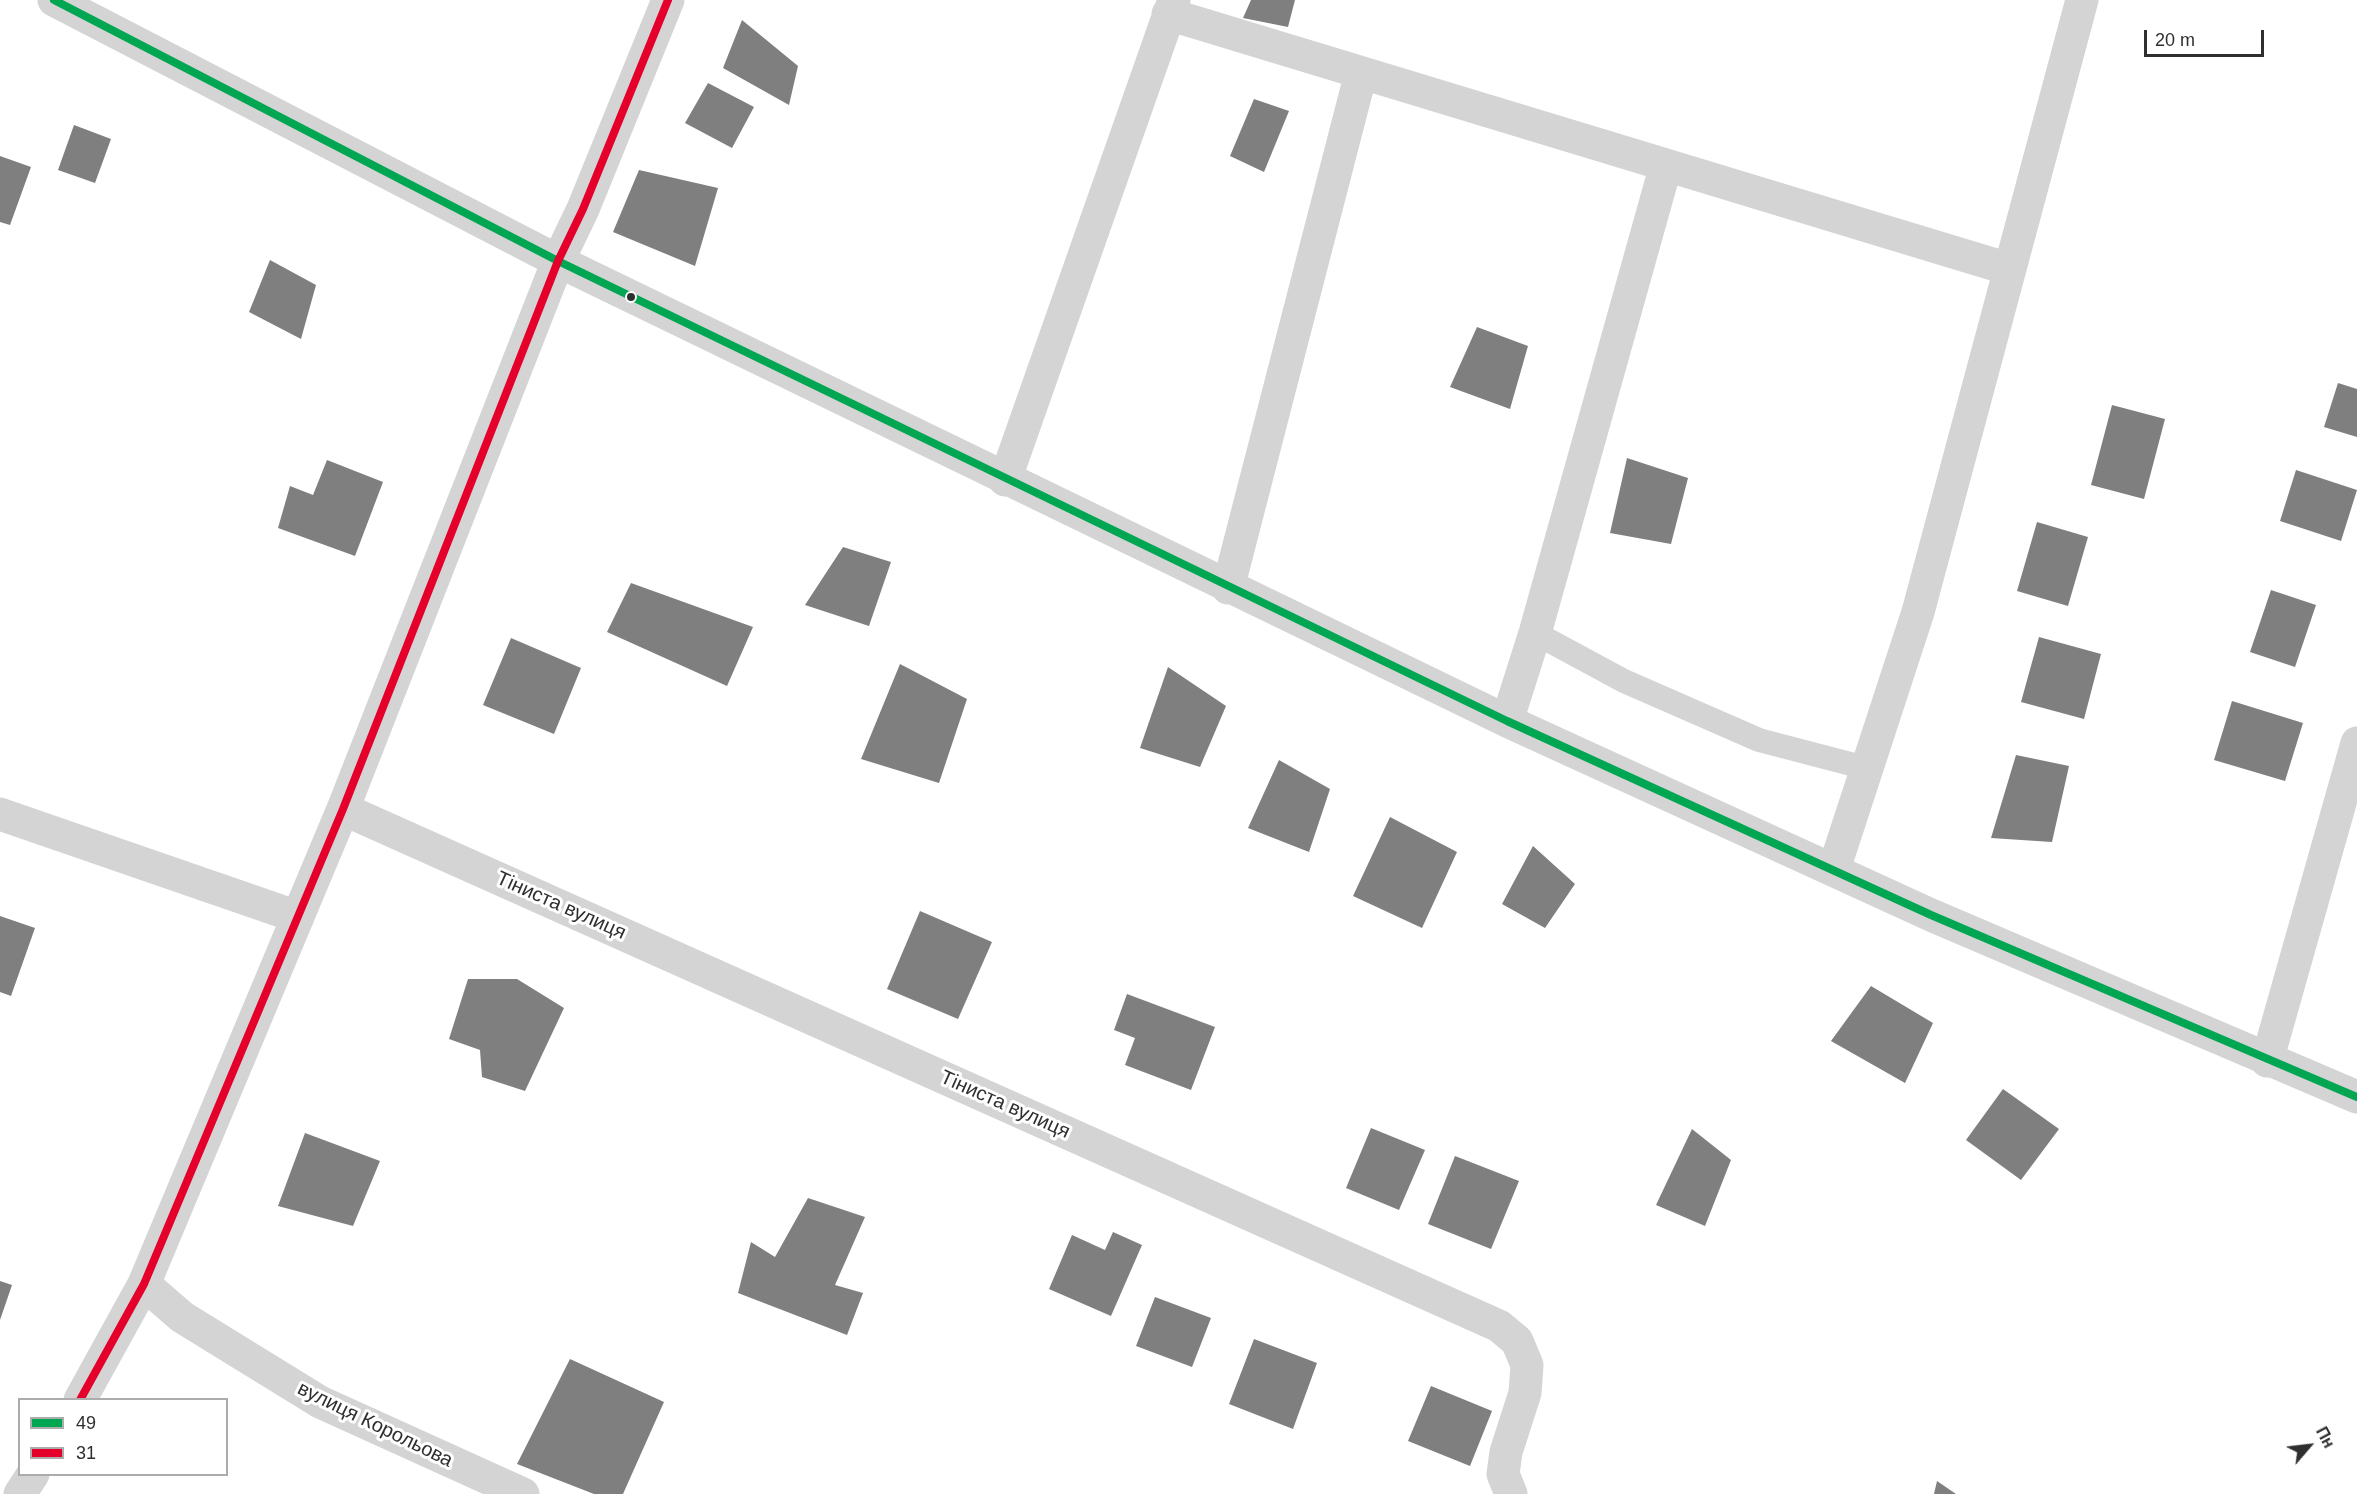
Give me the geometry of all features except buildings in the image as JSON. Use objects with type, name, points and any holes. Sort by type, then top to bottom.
[{"type":"street","points":[[54,0],[558,261],[1228,588],[1508,721],[1942,919],[2357,1098]]},
{"type":"street","points":[[81,1398],[144,1284],[343,809],[558,261],[583,209],[668,0]]},
{"type":"street","points":[[1834,869],[1918,612],[2082,0]]},
{"type":"street","points":[[1005,480],[1171,7],[1361,73],[2009,269]]},
{"type":"street","points":[[1228,588],[1361,73]]},
{"type":"street","points":[[1508,721],[1535,633],[1666,165]]},
{"type":"street","points":[[2267,1061],[2357,743]]},
{"type":"street","name":"Тіниста вулиця","points":[[343,809],[1499,1326],[1517,1341],[1527,1365],[1525,1393],[1506,1452],[1503,1474],[1511,1494]]},
{"type":"street","points":[[0,814],[298,917]]},
{"type":"street","name":"вулиця Корольова","points":[[144,1284],[182,1317],[320,1402],[523,1494]]},
{"type":"street","points":[[20,1494],[32,1476]]},
{"type":"lane","points":[[1535,633],[1624,681],[1759,740],[1866,768]]},
{"type":"transit line","name":"49","points":[[54,0],[558,261],[1507,721],[1931,915],[2357,1097]]},
{"type":"transit line","name":"31","points":[[81,1398],[144,1284],[343,809],[558,261],[583,209],[668,0]]}]
